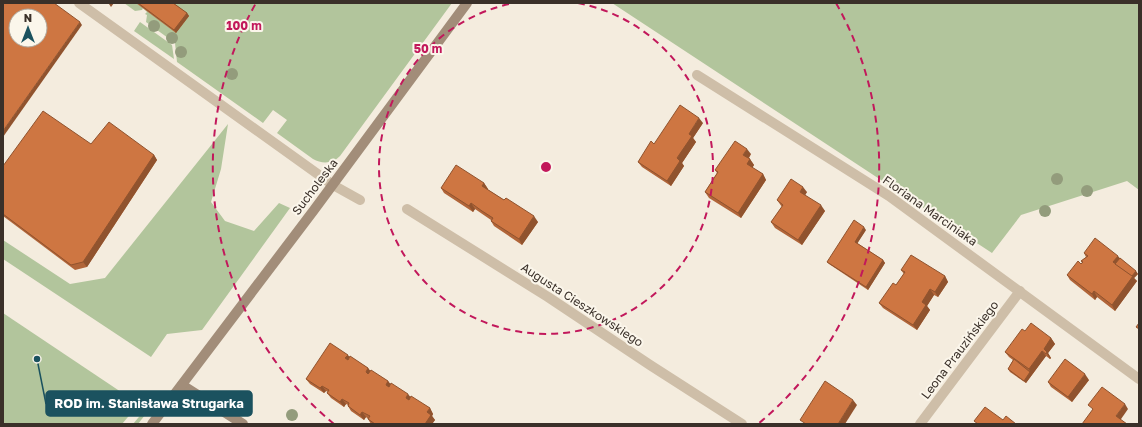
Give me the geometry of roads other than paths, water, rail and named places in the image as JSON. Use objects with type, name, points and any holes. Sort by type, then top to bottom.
[{"type":"street","points":[[80,3],[333,185],[360,200]]},
{"type":"street","name":"Sucholeska","points":[[152,424],[333,185],[467,3]]},
{"type":"street","name":"Floriana Marciniaka","points":[[697,75],[889,196],[1139,379]]},
{"type":"street","name":"Augusta Cieszkowskiego","points":[[407,209],[548,297],[742,424]]},
{"type":"street","name":"Leona Prauzińskiego","points":[[920,424],[1020,291]]},
{"type":"street","points":[[182,385],[243,424]]},
{"type":"place","name":"ROD im. Stanisława Strugarka","points":[[37,359]]}]
